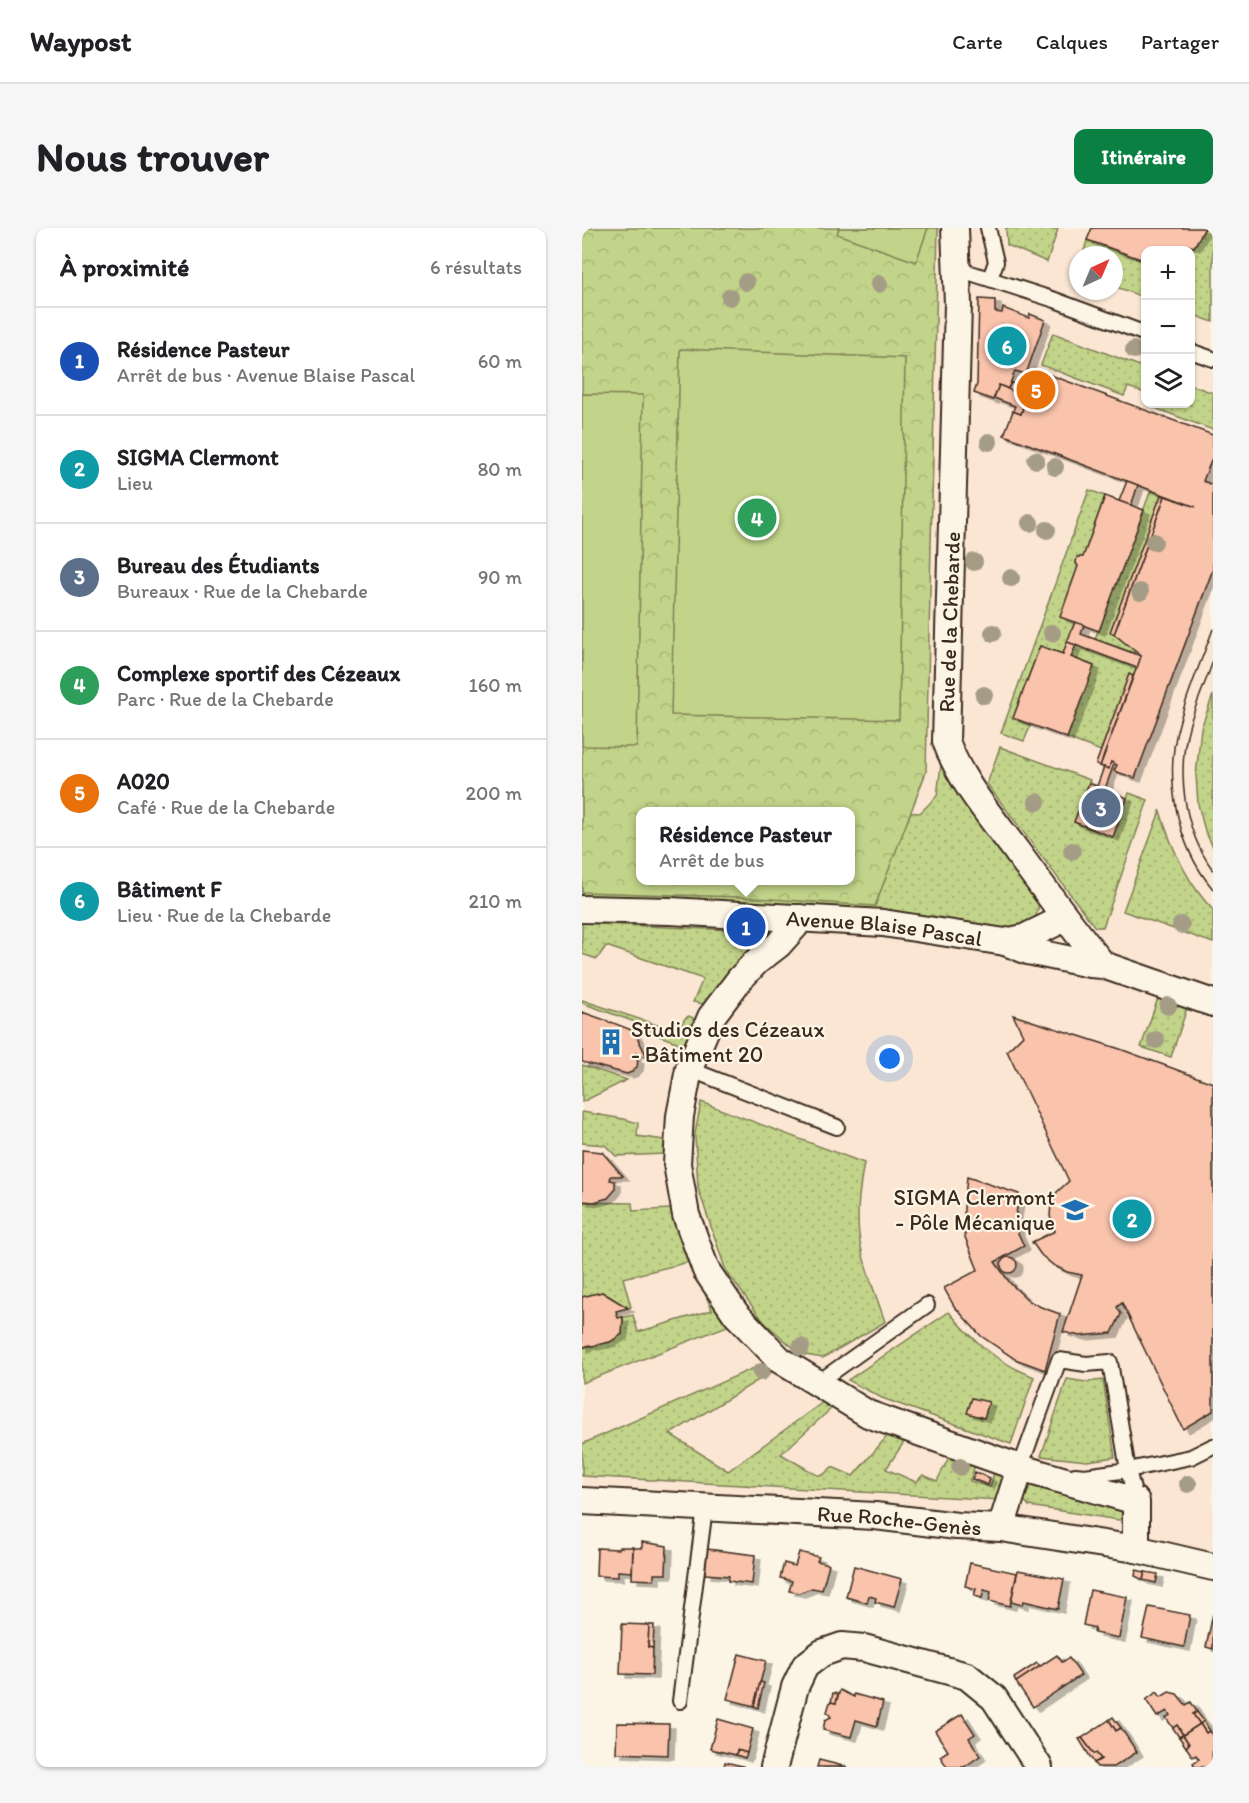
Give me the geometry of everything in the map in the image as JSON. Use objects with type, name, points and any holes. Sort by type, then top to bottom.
[{"type":"street","name":"Rue de la Chebarde","points":[[955,228],[958,269],[956,410],[946,741],[974,794],[1065,918],[1103,965]]},
{"type":"street","name":"Avenue Blaise Pascal","points":[[582,909],[883,923],[1005,942],[1028,951],[1103,965],[1213,1003]]},
{"type":"street","points":[[799,918],[778,945],[756,962],[739,980],[711,1017],[689,1069],[680,1116],[678,1164],[686,1215],[706,1270],[736,1314],[780,1360],[868,1414],[1020,1468],[1136,1501],[1136,1549]]},
{"type":"street","name":"Avenue Blaise Pascal","points":[[1005,942],[1024,939],[1065,918]]},
{"type":"street","points":[[1001,1528],[1020,1468]]},
{"type":"street","name":"Rue Roche-Genès","points":[[582,1501],[875,1516],[1001,1528],[1136,1549],[1213,1567]]},
{"type":"street","points":[[774,1767],[795,1687],[805,1666],[822,1653],[842,1646],[864,1648],[967,1676],[994,1698],[1039,1767]]},
{"type":"lane","points":[[988,228],[996,262],[990,278]]},
{"type":"lane","points":[[958,269],[990,278],[1141,332]]},
{"type":"lane","points":[[1195,352],[1213,359]]},
{"type":"lane","points":[[689,1069],[837,1127]]},
{"type":"lane","points":[[816,1384],[927,1305]]},
{"type":"lane","points":[[1136,1501],[1128,1470],[1110,1362],[1086,1364],[1059,1360],[1020,1468],[1085,1476],[1128,1470],[1191,1456],[1213,1446]]},
{"type":"lane","points":[[680,1701],[705,1508]]},
{"type":"shaded area","points":[[938,228],[1213,228],[1213,1567],[1136,1549],[582,1501],[582,909],[875,906],[926,772]]},
{"type":"green space","points":[[582,228],[938,228],[926,772],[875,906],[739,897],[582,892]]},
{"type":"green space","points":[[839,228],[928,228],[916,262],[837,234]]},
{"type":"green space","points":[[1006,228],[1058,229],[1047,262],[1007,245]]},
{"type":"green space","points":[[1205,228],[1213,228],[1213,322],[1195,315],[1195,246]]},
{"type":"green space","points":[[1087,240],[1104,246],[1085,246]]},
{"type":"green space","points":[[1123,253],[1141,260],[1141,296],[1123,289]]},
{"type":"green space","points":[[1053,333],[1141,366],[1141,392],[1128,387],[1124,396],[1041,365]]},
{"type":"green space","points":[[680,349],[905,358],[899,720],[671,715]]},
{"type":"green space","points":[[1195,386],[1213,393],[1213,430],[1155,408],[1195,408]]},
{"type":"green space","points":[[582,394],[643,395],[637,747],[582,746]]},
{"type":"green space","points":[[1089,490],[1105,496],[1083,557],[1077,558],[1075,622],[1063,654],[1040,646],[1013,718],[1031,725],[1024,741],[1001,733]]},
{"type":"green space","points":[[1151,490],[1188,504],[1134,653],[1095,639]]},
{"type":"green space","points":[[1076,645],[1137,668],[1133,676],[1129,675],[1101,751],[1067,738],[1094,666],[1071,657]]},
{"type":"green space","points":[[1213,695],[1213,847],[1205,831],[1198,804],[1196,775],[1201,728]]},
{"type":"green space","points":[[1000,747],[1090,780],[1074,822],[1113,836],[1129,793],[1148,800],[1103,927],[1095,927],[987,784]]},
{"type":"green space","points":[[942,757],[1039,900],[1038,911],[1032,923],[1019,931],[582,897],[582,788],[839,807],[636,807],[636,885],[855,885],[855,808],[920,813],[937,796]]},
{"type":"green space","points":[[1160,811],[1181,864],[1195,888],[1213,910],[1213,943],[1123,911]]},
{"type":"green space","points":[[582,923],[771,932],[703,1004],[693,1002],[703,979],[606,946],[597,959],[582,954]]},
{"type":"green space","points":[[1158,998],[1187,1008],[1171,1057],[1141,1047]]},
{"type":"green space","points":[[582,1000],[678,1032],[685,1018],[689,1016],[693,1018],[693,1022],[684,1045],[643,1030],[638,1023],[582,1003]]},
{"type":"green space","points":[[582,1065],[627,1080],[582,1102]]},
{"type":"green space","points":[[701,1102],[864,1163],[858,1205],[859,1236],[866,1266],[885,1322],[823,1358],[797,1351],[764,1322],[726,1271],[698,1188],[695,1134]]},
{"type":"green space","points":[[582,1112],[638,1123],[637,1136],[664,1140],[665,1154],[616,1156],[605,1145],[582,1143]]},
{"type":"green space","points":[[582,1202],[632,1203],[633,1211],[670,1209],[689,1262],[623,1278],[631,1307],[628,1308],[602,1292],[582,1297]]},
{"type":"green space","points":[[705,1294],[708,1294],[730,1325],[582,1383],[582,1348],[610,1342],[622,1334],[623,1317],[633,1315],[638,1332],[712,1310]]},
{"type":"green space","points":[[949,1312],[997,1358],[1034,1377],[1011,1444],[882,1398],[848,1380]]},
{"type":"green space","points":[[765,1363],[775,1370],[670,1434],[728,1471],[823,1402],[833,1407],[781,1454],[817,1475],[823,1475],[832,1467],[853,1476],[889,1434],[906,1439],[886,1469],[916,1482],[923,1475],[937,1481],[949,1457],[938,1452],[976,1462],[970,1481],[990,1487],[995,1469],[1007,1475],[1000,1500],[582,1476],[582,1444]]},
{"type":"green space","points":[[1067,1379],[1086,1382],[1103,1380],[1115,1457],[1087,1461],[1041,1456]]},
{"type":"green space","points":[[1029,1473],[1122,1508],[1128,1517],[1125,1521],[1029,1506],[1019,1494]]},
{"type":"building","points":[[1092,228],[1205,228],[1195,246],[1141,246],[1141,259],[1123,253],[1123,246],[1104,246],[1087,240]]},
{"type":"building","points":[[979,299],[995,300],[995,312],[1002,313],[1003,308],[1029,318],[1030,314],[1045,320],[1026,374],[1015,371],[1008,389],[999,385],[993,400],[974,393],[977,384]]},
{"type":"building","points":[[1034,369],[1213,435],[1213,456],[1203,481],[1213,485],[1213,569],[1135,778],[1114,771],[1117,765],[1111,762],[1109,769],[1100,766],[1141,656],[1114,634],[1165,496],[1196,507],[1004,435],[1013,411],[1021,414]]},
{"type":"building","points":[[1011,383],[1028,390],[1021,414],[1013,411],[1015,406],[994,398],[999,385],[1008,389]]},
{"type":"building","points":[[1011,383],[1028,390],[1026,398],[1008,389]]},
{"type":"building","points":[[1127,481],[1138,485],[1131,506],[1119,501]]},
{"type":"building","points":[[1161,495],[1165,496],[1114,634],[1110,632]]},
{"type":"building","points":[[1105,496],[1144,510],[1099,631],[1060,617],[1078,566],[1077,557],[1083,557]]},
{"type":"building","points":[[1075,622],[1084,625],[1081,634],[1141,656],[1137,668],[1067,642]]},
{"type":"building","points":[[1067,642],[1076,645],[1071,657],[1094,666],[1067,738],[1013,718],[1040,646],[1063,654]]},
{"type":"building","points":[[1129,674],[1133,676],[1100,766],[1096,764]]},
{"type":"building","points":[[1111,762],[1114,764],[1105,789],[1097,786],[1104,767],[1109,769]]},
{"type":"building","points":[[1089,783],[1127,798],[1113,837],[1074,822]]},
{"type":"building","name":"Studios des Cézeaux - Bâtiment 20","points":[[582,1012],[634,1031],[647,1057],[636,1053],[634,1058],[638,1060],[637,1067],[627,1074],[582,1062]]},
{"type":"building","points":[[1013,1015],[1120,1049],[1213,1083],[1213,1411],[1183,1429],[1122,1303],[1117,1307],[1121,1314],[1112,1333],[1080,1336],[1063,1332],[1082,1275],[1067,1272],[1053,1265],[1041,1255],[1032,1242],[1055,1231],[1050,1216],[1051,1204],[1057,1192],[1069,1181],[1007,1051],[1023,1035]]},
{"type":"building","points":[[582,1150],[602,1152],[623,1176],[611,1176],[610,1180],[615,1181],[615,1190],[608,1198],[594,1202],[582,1201]]},
{"type":"building","points":[[967,1177],[1019,1194],[1016,1214],[1018,1233],[1024,1246],[995,1262],[1010,1283],[1029,1301],[1060,1314],[1045,1370],[1015,1359],[981,1336],[954,1306],[944,1288],[978,1270],[965,1237],[964,1208]]},
{"type":"building","points":[[1009,1257],[1015,1259],[1017,1265],[1015,1271],[1009,1273],[1003,1271],[1001,1265],[1003,1259]]},
{"type":"building","points":[[602,1292],[628,1308],[616,1311],[618,1318],[623,1317],[622,1334],[610,1342],[582,1348],[582,1297]]},
{"type":"building","points":[[972,1398],[989,1402],[984,1418],[967,1413]]},
{"type":"building","points":[[975,1472],[990,1478],[988,1485],[972,1479]]},
{"type":"building","points":[[642,1542],[667,1546],[666,1574],[654,1574],[654,1580],[632,1579],[633,1548],[642,1548]]},
{"type":"building","points":[[619,1547],[633,1547],[632,1572],[618,1571],[618,1577],[596,1576],[597,1548],[619,1549]]},
{"type":"building","points":[[707,1549],[755,1555],[752,1584],[728,1581],[729,1576],[705,1574]]},
{"type":"building","points":[[799,1552],[819,1557],[817,1561],[829,1564],[822,1590],[812,1588],[799,1593],[789,1591],[792,1581],[780,1578],[784,1563],[795,1566]]},
{"type":"building","points":[[970,1563],[1017,1573],[1010,1606],[989,1601],[991,1592],[984,1590],[982,1598],[974,1596],[976,1589],[965,1586]]},
{"type":"building","points":[[854,1566],[902,1579],[894,1607],[875,1602],[876,1598],[869,1596],[867,1603],[846,1597]]},
{"type":"building","points":[[1018,1570],[1064,1579],[1058,1609],[1023,1601],[1022,1605],[1011,1602]]},
{"type":"building","points":[[1136,1570],[1145,1572],[1143,1580],[1135,1576]]},
{"type":"building","points":[[1145,1572],[1158,1574],[1156,1583],[1143,1580]]},
{"type":"building","points":[[1090,1590],[1127,1597],[1119,1638],[1094,1633],[1095,1628],[1083,1625]]},
{"type":"building","points":[[1149,1607],[1190,1615],[1184,1647],[1142,1638]]},
{"type":"building","points":[[1213,1614],[1213,1649],[1206,1647]]},
{"type":"building","points":[[622,1624],[649,1625],[648,1647],[653,1648],[652,1675],[620,1674]]},
{"type":"building","points":[[649,1625],[654,1625],[653,1648],[648,1647]]},
{"type":"building","points":[[739,1654],[766,1661],[754,1706],[727,1699]]},
{"type":"building","points":[[1057,1655],[1062,1662],[1069,1658],[1081,1675],[1033,1707],[1016,1682]]},
{"type":"building","points":[[1037,1663],[1040,1666],[1016,1682],[1014,1678]]},
{"type":"building","points":[[760,1682],[764,1683],[758,1708],[754,1706]]},
{"type":"building","points":[[840,1690],[854,1697],[854,1694],[883,1702],[877,1726],[856,1720],[851,1737],[823,1730],[825,1720],[831,1717],[827,1712],[830,1702],[836,1703]]},
{"type":"building","points":[[1157,1692],[1161,1697],[1169,1692],[1177,1694],[1186,1705],[1191,1702],[1197,1712],[1193,1714],[1200,1724],[1183,1735],[1177,1725],[1173,1728],[1166,1718],[1170,1715],[1167,1711],[1157,1717],[1146,1700]]},
{"type":"building","points":[[833,1693],[838,1694],[836,1703],[831,1702]]},
{"type":"building","points":[[1197,1712],[1204,1721],[1200,1724],[1193,1714]]},
{"type":"building","points":[[962,1714],[975,1734],[969,1738],[980,1756],[964,1767],[947,1767],[940,1756],[948,1751],[935,1731]]},
{"type":"building","points":[[1113,1717],[1121,1728],[1116,1731],[1109,1720]]},
{"type":"building","points":[[718,1719],[753,1729],[747,1753],[737,1750],[736,1755],[710,1749]]},
{"type":"building","points":[[1109,1720],[1116,1731],[1121,1728],[1137,1752],[1114,1767],[1097,1767],[1094,1763],[1101,1759],[1096,1753],[1094,1754],[1082,1738]]},
{"type":"building","points":[[1204,1721],[1210,1731],[1206,1733],[1200,1724]]},
{"type":"building","points":[[617,1723],[669,1724],[668,1755],[616,1753]]},
{"type":"building","points":[[1200,1724],[1206,1733],[1210,1731],[1213,1736],[1212,1767],[1195,1767],[1193,1763],[1199,1759],[1196,1755],[1193,1757],[1186,1747],[1189,1744],[1183,1735]]},
{"type":"building","points":[[1177,1725],[1183,1735],[1179,1737],[1173,1728]]},
{"type":"building","points":[[1183,1735],[1189,1744],[1186,1747],[1179,1737]]},
{"type":"building","points":[[1082,1738],[1094,1754],[1096,1753],[1101,1759],[1094,1763],[1079,1739]]},
{"type":"building","points":[[737,1750],[747,1753],[745,1758],[736,1755]]},
{"type":"building","points":[[819,1760],[847,1767],[817,1767]]},
{"type":"building","points":[[725,1762],[743,1766],[743,1767],[724,1767]]},
{"type":"tram line","points":[[1213,629],[1180,720],[1173,764],[1176,809],[1182,831],[1200,871],[1213,889]]},
{"type":"tram line","points":[[1213,661],[1190,723],[1183,760],[1183,780],[1189,818],[1203,854],[1213,870]]},
{"type":"place","name":"Bâtiment F","points":[[1007,346]]},
{"type":"place","name":"A020","points":[[1036,390]]},
{"type":"place","name":"Complexe sportif des Cézeaux","points":[[757,518]]},
{"type":"place","name":"Bureau des Étudiants","points":[[1101,808]]},
{"type":"place","name":"Résidence Pasteur","points":[[746,927]]},
{"type":"place","name":"Studios des Cézeaux - Bâtiment 20","points":[[611,1042]]},
{"type":"place","name":"SIGMA Clermont - Pôle Mécanique","points":[[1075,1210]]},
{"type":"place","name":"SIGMA Clermont","points":[[1132,1219]]}]
